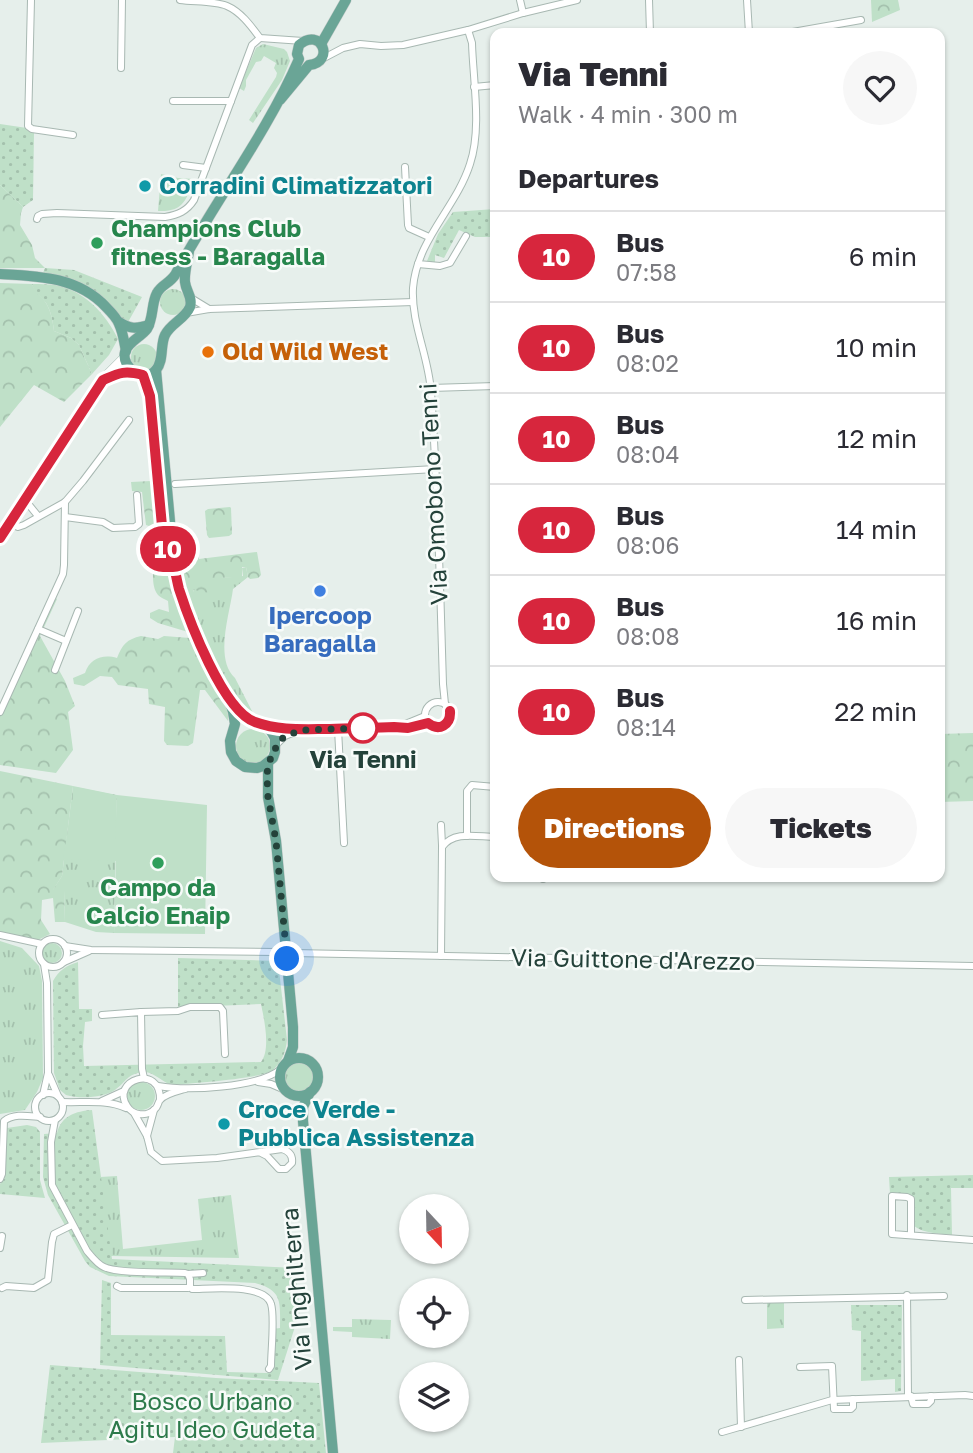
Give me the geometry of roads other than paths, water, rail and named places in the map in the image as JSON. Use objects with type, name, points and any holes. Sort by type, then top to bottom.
[{"type":"main road","points":[[320,44],[346,0]]},
{"type":"main road","points":[[280,100],[303,41],[307,39],[320,44],[324,52],[316,64],[303,63],[298,56]]},
{"type":"main road","points":[[0,538],[103,380],[125,354],[128,346],[143,334],[149,325],[160,288],[172,279],[205,220],[280,100],[309,65]]},
{"type":"main road","points":[[186,313],[190,307],[185,274],[189,251]]},
{"type":"main road","points":[[0,274],[47,277],[75,286],[93,295],[119,323],[129,328],[149,325]]},
{"type":"main road","points":[[167,284],[177,284],[189,294]]},
{"type":"main road","name":"Via Inghilterra","points":[[169,551],[172,543],[156,370],[165,334],[186,313]]},
{"type":"main road","name":"Via Inghilterra","points":[[119,323],[127,364],[138,374],[150,396],[162,526],[180,591],[202,648],[229,699],[240,712],[254,722],[266,726]]},
{"type":"main road","points":[[103,380],[121,372],[138,374],[153,373],[156,370]]},
{"type":"main road","name":"Via Inghilterra","points":[[229,699],[235,724],[230,741],[233,757],[240,765],[250,768],[260,779],[268,797]]},
{"type":"main road","points":[[234,732],[240,726],[254,722]]},
{"type":"main road","points":[[266,726],[275,738],[276,745]]},
{"type":"main road","name":"Via Inghilterra","points":[[276,745],[268,763],[268,797],[276,841],[293,1027],[293,1047],[280,1080],[298,1107],[303,1121]]},
{"type":"main road","points":[[250,768],[268,763]]},
{"type":"main road","name":"Via Inghilterra","points":[[293,1027],[298,1046],[317,1074],[316,1084],[303,1107],[303,1121],[333,1453]]},
{"type":"main road","points":[[285,1065],[299,1058],[305,1059]]},
{"type":"main road","points":[[287,1091],[299,1095],[310,1092]]},
{"type":"street","points":[[32,0],[28,125],[32,129],[73,135]]},
{"type":"street","points":[[121,68],[122,0]]},
{"type":"street","points":[[180,0],[225,6],[248,22],[260,38],[303,41]]},
{"type":"street","points":[[520,0],[523,13]]},
{"type":"street","points":[[322,58],[342,48],[360,44],[403,45],[577,0]]},
{"type":"street","points":[[649,0],[650,28]]},
{"type":"street","points":[[747,0],[749,28]]},
{"type":"street","points":[[815,28],[861,20]]},
{"type":"street","name":"Via Omobono Tenni","points":[[427,720],[440,728],[447,724],[451,716],[445,704],[443,684],[431,388],[413,302],[418,264],[429,237],[470,165],[476,138],[472,43],[468,30]]},
{"type":"street","points":[[37,219],[42,214],[57,213],[165,216],[180,214],[190,206],[252,45],[260,38]]},
{"type":"street","points":[[283,41],[298,56]]},
{"type":"street","points":[[320,44],[342,48]]},
{"type":"street","points":[[474,86],[490,85]]},
{"type":"street","points":[[173,101],[231,101]]},
{"type":"street","points":[[183,165],[206,168]]},
{"type":"street","points":[[405,167],[409,228],[429,237]]},
{"type":"street","points":[[418,264],[440,266],[450,263],[466,236]]},
{"type":"street","points":[[189,294],[209,309]]},
{"type":"street","points":[[186,313],[209,309],[413,302]]},
{"type":"street","points":[[431,388],[490,386]]},
{"type":"street","points":[[10,524],[18,527],[24,525],[65,502],[129,420]]},
{"type":"street","points":[[175,484],[435,469]]},
{"type":"street","points":[[65,517],[103,522],[113,528],[135,527],[139,524],[137,495]]},
{"type":"street","points":[[25,500],[38,516]]},
{"type":"street","points":[[0,712],[64,570],[65,502]]},
{"type":"street","points":[[55,670],[78,611]]},
{"type":"street","points":[[38,629],[66,640]]},
{"type":"street","name":"Via Omobono Tenni","points":[[427,720],[429,706],[435,702],[443,684]]},
{"type":"street","points":[[435,702],[445,704]]},
{"type":"street","name":"Via Omobono Tenni","points":[[266,726],[303,730],[408,728],[427,720]]},
{"type":"street","points":[[338,729],[344,843]]},
{"type":"street","name":"Via Omobono Tenni","points":[[276,745],[285,736],[303,730]]},
{"type":"street","points":[[467,836],[467,791],[472,785],[490,787]]},
{"type":"street","points":[[441,825],[441,956]]},
{"type":"street","points":[[442,847],[446,841],[457,836],[490,837]]},
{"type":"street","points":[[0,935],[40,947]]},
{"type":"street","points":[[22,1116],[36,1107],[43,1094],[48,1073],[47,983],[44,964],[39,958],[40,947],[48,940],[55,939],[65,946],[91,950],[278,952]]},
{"type":"street","points":[[63,962],[67,954],[65,946]]},
{"type":"street","points":[[47,983],[53,967],[91,950]]},
{"type":"street","name":"Via Guittone d'Arezzo","points":[[293,953],[973,966]]},
{"type":"street","points":[[44,964],[53,967]]},
{"type":"street","points":[[102,1015],[177,1012],[190,1007],[219,1007],[223,1011],[225,1054]]},
{"type":"street","points":[[140,1078],[141,1012]]},
{"type":"street","points":[[256,1082],[272,1076],[285,1065]]},
{"type":"street","points":[[48,1073],[60,1099],[62,1111]]},
{"type":"street","points":[[261,1153],[279,1169],[286,1169],[292,1163],[292,1155],[286,1150],[162,1161],[151,1152],[147,1136],[124,1100],[124,1091],[140,1078],[149,1079],[158,1086],[185,1088],[256,1082],[271,1084],[287,1091]]},
{"type":"street","points":[[147,1136],[160,1100],[158,1086]]},
{"type":"street","points":[[160,1100],[185,1088]]},
{"type":"street","points":[[124,1091],[100,1101],[84,1103],[62,1111],[55,1120],[51,1142],[52,1185],[87,1251],[107,1269],[203,1273]]},
{"type":"street","points":[[43,1094],[51,1093],[60,1099],[84,1103]]},
{"type":"street","points":[[100,1101],[117,1104],[144,1115],[154,1111]]},
{"type":"street","points":[[36,1107],[51,1142]]},
{"type":"street","points":[[0,1179],[4,1121],[22,1116],[55,1120]]},
{"type":"street","points":[[911,1235],[911,1199],[892,1196],[892,1234],[973,1240]]},
{"type":"street","points":[[2,1288],[34,1288],[48,1280],[54,1234],[72,1225]]},
{"type":"street","points":[[0,1248],[2,1236]]},
{"type":"street","points":[[188,1274],[190,1287]]},
{"type":"street","points":[[117,1286],[242,1289],[266,1296],[271,1303],[272,1315],[269,1369]]},
{"type":"street","points":[[907,1295],[909,1396]]},
{"type":"street","points":[[745,1300],[944,1296]]},
{"type":"street","points":[[739,1360],[741,1427]]},
{"type":"street","points":[[800,1367],[831,1366],[832,1400]]},
{"type":"street","points":[[722,1432],[832,1400],[931,1395],[973,1396]]},
{"type":"place","name":"Corradini Climatizzatori","points":[[145,186]]},
{"type":"place","name":"Champions Club fitness - Baragalla","points":[[97,243]]},
{"type":"place","name":"Old Wild West","points":[[208,352]]},
{"type":"place","name":"Ipercoop Baragalla","points":[[320,591]]},
{"type":"place","name":"Via Tenni","points":[[363,728]]},
{"type":"place","name":"Campo da Calcio Enaip","points":[[158,863]]},
{"type":"place","name":"Croce Verde - Pubblica Assistenza","points":[[224,1124]]},
{"type":"park label","name":"Bosco Urbano Agitu Ideo Gudeta","points":[[212,1416]]}]
